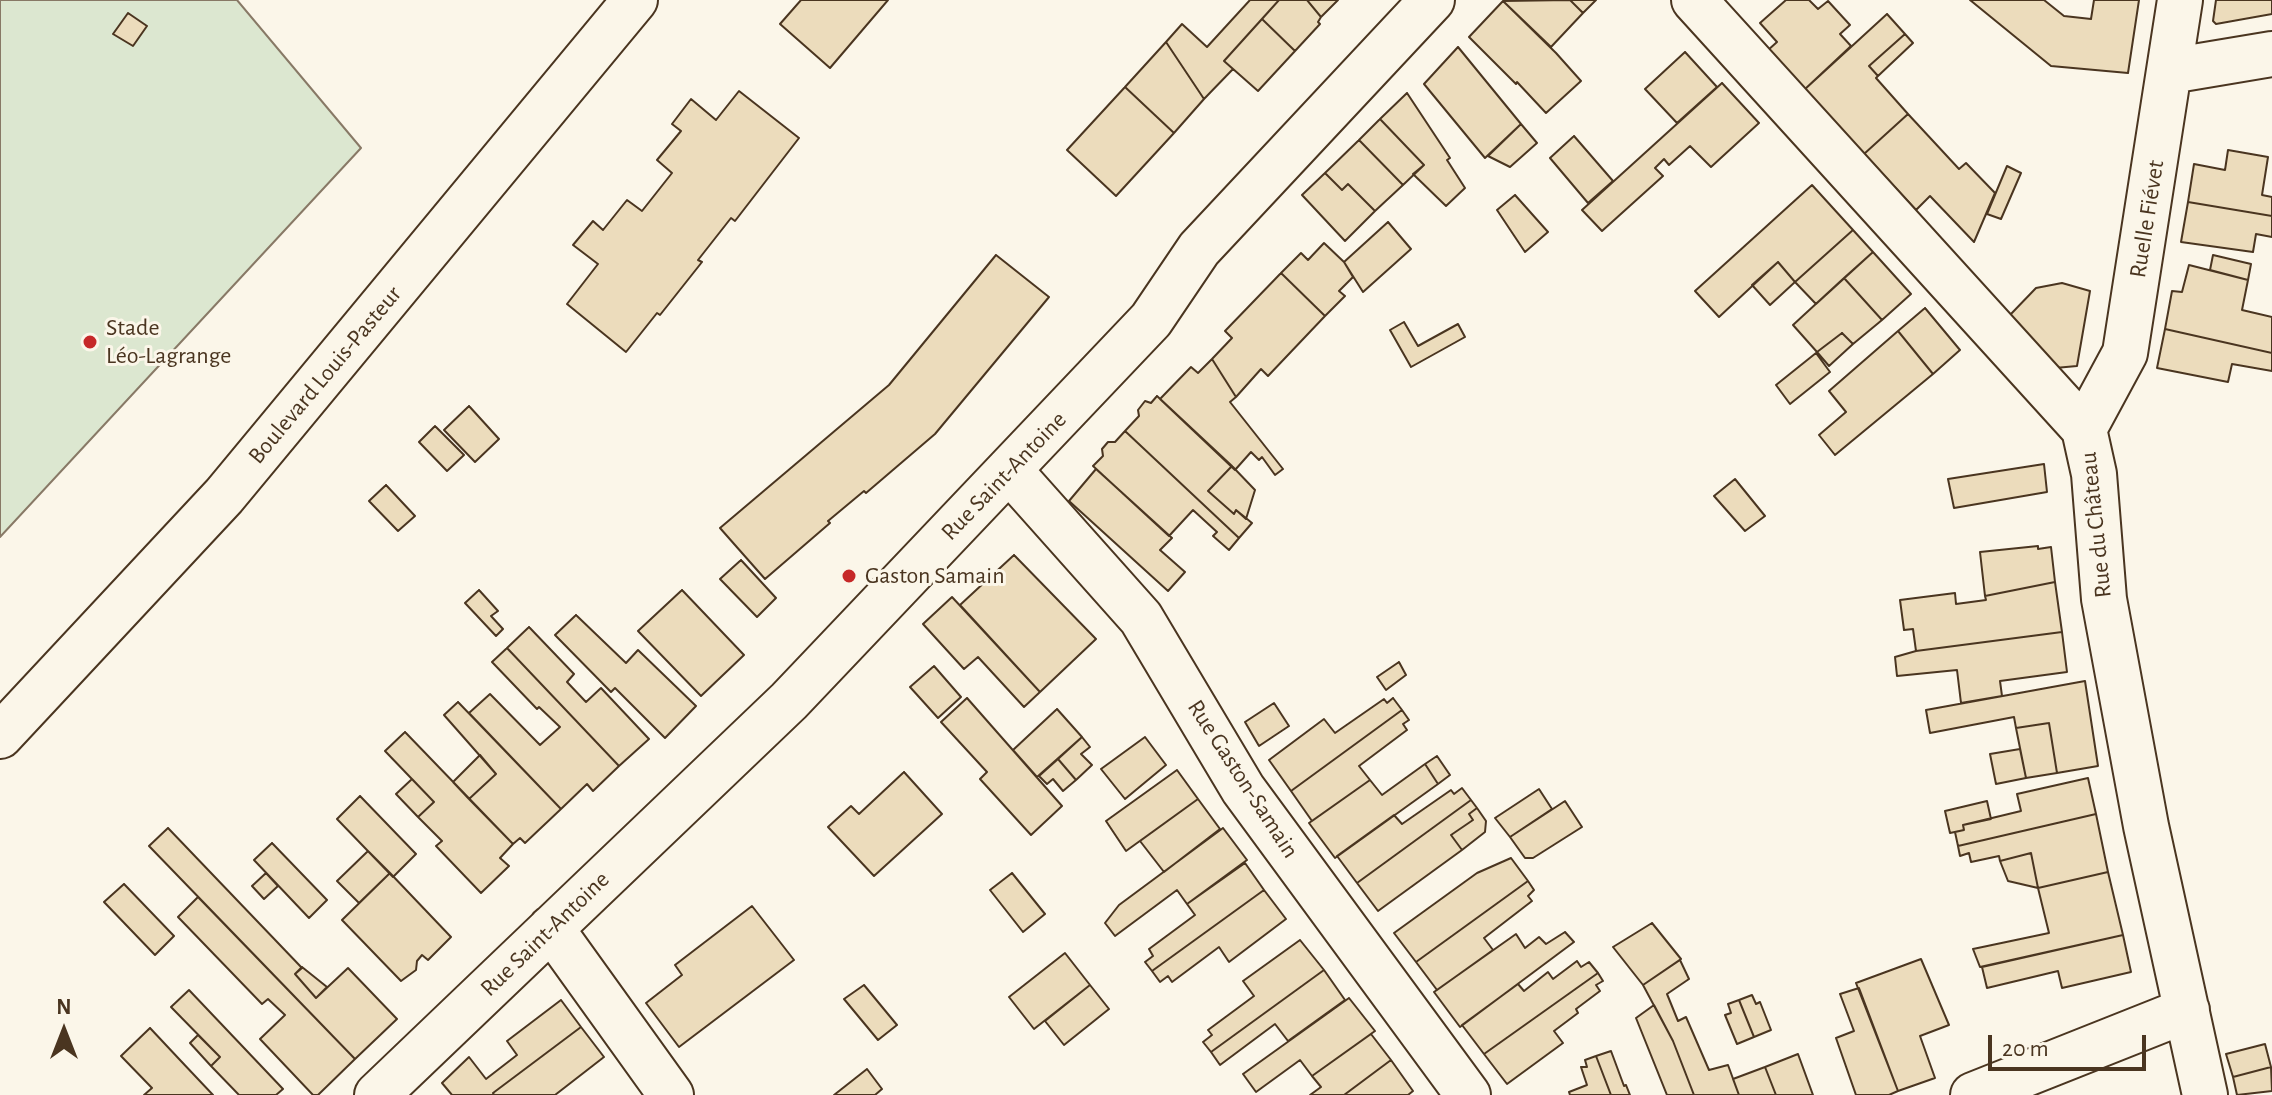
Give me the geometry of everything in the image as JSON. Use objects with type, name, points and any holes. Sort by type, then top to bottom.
[{"type":"street","name":"Boulevard Louis-Pasteur","points":[[0,736],[224,496],[635,0]]},
{"type":"street","name":"Rue Saint-Antoine","points":[[377,1095],[789,701],[1151,320],[1199,249],[1432,0]]},
{"type":"street","name":"Rue du Château","points":[[1694,0],[2084,429],[2094,474],[2104,599],[2146,826],[2205,1095]]},
{"type":"street","name":"Ruelle Fiévet","points":[[2084,429],[2125,353],[2180,0]]},
{"type":"street","points":[[2170,71],[2272,54]]},
{"type":"street","name":"Rue Gaston-Samain","points":[[1010,471],[1141,618],[1243,789],[1468,1095]]},
{"type":"street","points":[[551,928],[671,1095]]},
{"type":"street","points":[[1973,1095],[2187,1010]]},
{"type":"green space","name":"Stade Léo-Lagrange","points":[[0,0],[237,0],[361,148],[0,537]]},
{"type":"building","points":[[801,0],[888,0],[830,68],[780,24]]},
{"type":"building","points":[[1250,0],[1279,0],[1224,61],[1233,69],[1204,99],[1166,42],[1182,24],[1207,47]]},
{"type":"building","points":[[1279,0],[1307,0],[1321,17],[1320,24],[1295,51],[1262,19]]},
{"type":"building","points":[[1307,0],[1338,0],[1321,17]]},
{"type":"building","points":[[1570,0],[1583,13],[1551,47],[1503,1]]},
{"type":"building","points":[[1570,0],[1596,0],[1583,13]]},
{"type":"building","points":[[1786,0],[1809,0],[1818,9],[1828,1],[1850,25],[1840,34],[1851,46],[1804,90],[1767,51],[1777,42],[1760,23]]},
{"type":"building","points":[[1970,0],[2044,0],[2064,16],[2091,19],[2094,0],[2139,0],[2128,73],[2051,66]]},
{"type":"building","points":[[2216,0],[2272,0],[2272,14],[2216,24],[2213,21]]},
{"type":"building","points":[[1503,1],[1581,81],[1546,113],[1469,37]]},
{"type":"building","points":[[128,13],[147,26],[133,46],[113,34]]},
{"type":"building","points":[[1887,14],[1905,34],[1869,66],[1908,114],[1864,154],[1804,90]]},
{"type":"building","points":[[1262,19],[1295,51],[1258,91],[1224,61]]},
{"type":"building","points":[[1905,34],[1913,43],[1878,76],[1869,66]]},
{"type":"building","points":[[1166,42],[1204,99],[1174,133],[1125,87]]},
{"type":"building","points":[[1458,47],[1521,124],[1485,158],[1424,84]]},
{"type":"building","points":[[1685,52],[1717,87],[1677,123],[1645,89]]},
{"type":"building","points":[[1722,83],[1759,123],[1711,167],[1690,146],[1669,165],[1664,159],[1655,168],[1663,176],[1602,231],[1582,210]]},
{"type":"building","points":[[1125,87],[1174,133],[1116,196],[1067,150]]},
{"type":"building","points":[[739,91],[799,138],[735,221],[731,218],[698,260],[702,262],[660,315],[657,313],[626,352],[567,304],[598,264],[573,245],[593,221],[603,230],[627,200],[642,211],[672,173],[657,160],[681,131],[672,124],[691,99],[716,120]]},
{"type":"building","points":[[1407,93],[1450,158],[1447,160],[1465,188],[1446,206],[1413,174],[1424,165],[1380,119]]},
{"type":"building","points":[[1908,114],[1959,169],[1966,163],[1995,193],[1974,242],[1930,196],[1916,210],[1864,154]]},
{"type":"building","points":[[1380,119],[1424,165],[1403,185],[1359,140]]},
{"type":"building","points":[[1521,124],[1537,143],[1510,167],[1488,156]]},
{"type":"building","points":[[1574,136],[1613,181],[1588,203],[1550,158]]},
{"type":"building","points":[[1359,140],[1403,185],[1375,211],[1348,184],[1342,190],[1325,173]]},
{"type":"building","points":[[2228,150],[2268,157],[2262,195],[2272,197],[2272,216],[2188,202],[2194,164],[2225,170]]},
{"type":"building","points":[[2007,166],[2021,173],[2001,219],[1987,214]]},
{"type":"building","points":[[1325,173],[1342,190],[1348,184],[1375,211],[1345,241],[1302,195]]},
{"type":"building","points":[[1812,185],[1853,230],[1795,282],[1778,262],[1719,317],[1695,291]]},
{"type":"building","points":[[1515,195],[1548,232],[1525,252],[1497,210]]},
{"type":"building","points":[[2188,202],[2272,216],[2272,237],[2256,234],[2253,252],[2181,242]]},
{"type":"building","points":[[1388,222],[1411,249],[1363,292],[1344,262]]},
{"type":"building","points":[[1853,230],[1873,252],[1816,304],[1795,282]]},
{"type":"building","points":[[1324,243],[1344,262],[1353,277],[1339,291],[1345,296],[1325,316],[1281,273],[1301,253],[1308,260]]},
{"type":"building","points":[[1873,252],[1911,294],[1882,320],[1844,278]]},
{"type":"building","points":[[996,255],[1049,297],[935,434],[828,521],[830,523],[765,579],[720,528],[889,385]]},
{"type":"building","points":[[2213,255],[2251,264],[2248,280],[2210,270]]},
{"type":"building","points":[[1778,262],[1795,282],[1770,305],[1752,285]]},
{"type":"building","points":[[2189,265],[2248,280],[2242,310],[2272,317],[2272,353],[2165,329],[2172,291],[2182,292]]},
{"type":"building","points":[[1281,273],[1325,316],[1268,376],[1261,369],[1236,397],[1212,359],[1232,338],[1225,331]]},
{"type":"building","points":[[1844,278],[1882,320],[1853,344],[1842,333],[1817,352],[1793,325]]},
{"type":"building","points":[[2062,283],[2090,291],[2077,366],[2055,368],[2010,315],[2036,288]]},
{"type":"building","points":[[1925,308],[1960,350],[1933,374],[1898,331]]},
{"type":"building","points":[[1404,322],[1418,346],[1458,324],[1465,337],[1411,367],[1390,330]]},
{"type":"building","points":[[2165,329],[2272,353],[2272,371],[2232,364],[2228,382],[2157,368]]},
{"type":"building","points":[[1898,331],[1933,374],[1835,455],[1819,435],[1846,412],[1829,391]]},
{"type":"building","points":[[1842,333],[1853,344],[1829,366],[1817,352]]},
{"type":"building","points":[[1816,353],[1830,372],[1790,404],[1776,385]]},
{"type":"building","points":[[1212,359],[1236,397],[1230,402],[1283,469],[1275,475],[1262,457],[1259,460],[1251,452],[1235,470],[1160,399],[1191,367],[1198,373]]},
{"type":"building","points":[[1157,396],[1232,466],[1208,491],[1234,514],[1236,510],[1252,523],[1239,538],[1125,431],[1139,416],[1138,410],[1145,401],[1151,403]]},
{"type":"building","points":[[469,406],[499,439],[475,462],[444,430]]},
{"type":"building","points":[[435,426],[464,455],[447,471],[419,442]]},
{"type":"building","points":[[1125,431],[1239,538],[1229,550],[1213,536],[1217,532],[1193,510],[1169,536],[1093,466],[1103,456],[1102,449],[1108,442],[1115,442]]},
{"type":"building","points":[[2044,464],[2047,492],[1954,508],[1948,479]]},
{"type":"building","points":[[1232,466],[1255,490],[1246,519],[1236,510],[1234,514],[1208,491]]},
{"type":"building","points":[[1096,469],[1172,538],[1160,550],[1185,572],[1168,591],[1069,501]]},
{"type":"building","points":[[1735,479],[1765,516],[1745,531],[1714,496]]},
{"type":"building","points":[[386,485],[415,516],[398,531],[369,501]]},
{"type":"building","points":[[2038,546],[2038,549],[2051,547],[2055,582],[1985,596],[1980,552]]},
{"type":"building","points":[[1014,555],[1096,639],[1040,692],[960,605]]},
{"type":"building","points":[[741,560],[776,598],[757,617],[720,579]]},
{"type":"building","points":[[2055,582],[2062,632],[1916,651],[1913,629],[1904,630],[1900,600],[1955,593],[1956,604],[1986,600],[1985,596]]},
{"type":"building","points":[[479,590],[498,611],[491,616],[503,629],[496,636],[465,603]]},
{"type":"building","points":[[682,590],[744,655],[701,696],[638,631]]},
{"type":"building","points":[[952,597],[1040,692],[1024,707],[978,657],[964,669],[923,624]]},
{"type":"building","points":[[576,615],[626,663],[638,650],[696,706],[665,738],[615,688],[611,692],[555,635]]},
{"type":"building","points":[[529,627],[574,674],[567,682],[586,702],[601,688],[649,739],[619,766],[507,648]]},
{"type":"building","points":[[2062,632],[2067,672],[2000,681],[2002,696],[1961,703],[1957,670],[1897,676],[1895,657],[1916,651]]},
{"type":"building","points":[[507,648],[619,766],[593,791],[587,784],[561,809],[469,713],[490,694],[540,745],[560,727],[539,707],[537,709],[492,662]]},
{"type":"building","points":[[1399,662],[1406,675],[1386,690],[1377,677]]},
{"type":"building","points":[[934,666],[961,697],[938,718],[910,687]]},
{"type":"building","points":[[2085,681],[2098,766],[2057,773],[2049,723],[2016,728],[2014,717],[1930,733],[1926,710]]},
{"type":"building","points":[[967,698],[1062,806],[1031,835],[980,779],[987,772],[941,722]]},
{"type":"building","points":[[1393,698],[1402,710],[1291,791],[1269,760],[1324,719],[1335,733],[1384,699],[1387,703]]},
{"type":"building","points":[[458,702],[561,809],[525,843],[520,838],[513,844],[469,799],[496,774],[444,715]]},
{"type":"building","points":[[1274,703],[1289,726],[1259,746],[1245,722]]},
{"type":"building","points":[[1057,709],[1082,737],[1037,777],[1013,750]]},
{"type":"building","points":[[1402,710],[1409,720],[1403,724],[1407,730],[1359,766],[1370,780],[1312,821],[1291,791]]},
{"type":"building","points":[[2049,723],[2057,773],[2026,778],[2016,728]]},
{"type":"building","points":[[405,732],[513,844],[500,858],[509,866],[481,893],[436,846],[442,841],[418,817],[434,802],[385,751]]},
{"type":"building","points":[[1082,737],[1090,747],[1081,754],[1092,765],[1076,780],[1058,759]]},
{"type":"building","points":[[1145,737],[1166,765],[1125,799],[1101,769]]},
{"type":"building","points":[[2020,749],[2026,778],[1996,784],[1990,754]]},
{"type":"building","points":[[480,755],[496,774],[469,799],[453,782]]},
{"type":"building","points":[[1437,756],[1450,775],[1438,784],[1425,764]]},
{"type":"building","points":[[1058,759],[1076,780],[1063,791],[1053,779],[1047,784],[1039,776]]},
{"type":"building","points":[[1425,764],[1438,784],[1335,858],[1309,823],[1370,780],[1382,795]]},
{"type":"building","points":[[1177,770],[1198,799],[1126,851],[1106,821]]},
{"type":"building","points":[[904,772],[942,814],[874,876],[828,827],[851,806],[859,814]]},
{"type":"building","points":[[2088,778],[2096,814],[1958,846],[1955,832],[1964,830],[1963,825],[2021,811],[2017,794]]},
{"type":"building","points":[[412,779],[434,802],[418,817],[396,794]]},
{"type":"building","points":[[1462,788],[1471,800],[1357,883],[1337,856],[1394,815],[1402,824],[1451,790],[1454,794]]},
{"type":"building","points":[[1539,789],[1552,809],[1510,837],[1495,818]]},
{"type":"building","points":[[360,796],[416,854],[393,877],[337,819]]},
{"type":"building","points":[[1198,799],[1220,829],[1164,872],[1140,841]]},
{"type":"building","points":[[1471,800],[1477,808],[1469,814],[1473,820],[1451,835],[1462,850],[1378,911],[1357,883]]},
{"type":"building","points":[[1565,801],[1582,827],[1533,858],[1525,858],[1510,837]]},
{"type":"building","points":[[1987,801],[1991,819],[1963,825],[1964,830],[1950,833],[1945,811]]},
{"type":"building","points":[[1477,808],[1486,821],[1485,832],[1462,850],[1451,835],[1473,820],[1469,814]]},
{"type":"building","points":[[2096,814],[2108,872],[2038,888],[2031,853],[2000,861],[1999,856],[1971,862],[1969,853],[1960,856],[1958,846]]},
{"type":"building","points":[[168,828],[302,968],[295,974],[316,998],[348,968],[397,1019],[355,1059],[149,846]]},
{"type":"building","points":[[1223,828],[1247,860],[1187,904],[1177,890],[1115,936],[1105,923],[1119,905]]},
{"type":"building","points":[[272,843],[327,900],[309,918],[254,860]]},
{"type":"building","points":[[368,851],[390,873],[359,903],[337,881]]},
{"type":"building","points":[[2031,853],[2038,888],[2008,881],[2000,861]]},
{"type":"building","points":[[1511,858],[1528,881],[1416,962],[1394,933],[1477,873]]},
{"type":"building","points":[[1245,863],[1264,890],[1152,971],[1145,962],[1153,956],[1149,949],[1195,915],[1187,904]]},
{"type":"building","points":[[2108,872],[2123,935],[1980,967],[1973,949],[2049,933],[2038,888]]},
{"type":"building","points":[[266,873],[278,886],[264,899],[252,886]]},
{"type":"building","points":[[390,873],[451,937],[428,960],[422,955],[417,961],[416,970],[401,981],[342,920]]},
{"type":"building","points":[[1012,873],[1045,914],[1023,932],[990,890]]},
{"type":"building","points":[[1528,881],[1534,890],[1528,896],[1532,901],[1484,938],[1493,950],[1437,990],[1416,962]]},
{"type":"building","points":[[124,884],[174,936],[155,955],[104,902]]},
{"type":"building","points":[[1264,890],[1286,919],[1229,962],[1219,947],[1172,982],[1168,976],[1160,982],[1152,971]]},
{"type":"building","points":[[198,897],[355,1059],[318,1095],[313,1095],[260,1039],[285,1015],[268,999],[262,1004],[178,917]]},
{"type":"building","points":[[752,906],[794,960],[679,1047],[646,1003],[682,975],[675,965]]},
{"type":"building","points":[[1652,923],[1681,959],[1643,985],[1613,947]]},
{"type":"building","points":[[1565,932],[1574,942],[1460,1027],[1434,992],[1516,934],[1525,948],[1539,937],[1546,944]]},
{"type":"building","points":[[2123,935],[2131,972],[2062,988],[2058,971],[1987,988],[1982,967]]},
{"type":"building","points":[[1300,940],[1324,970],[1211,1052],[1203,1042],[1212,1035],[1208,1030],[1254,996],[1243,981]]},
{"type":"building","points":[[1065,953],[1090,985],[1034,1029],[1009,997]]},
{"type":"building","points":[[1921,959],[1949,1025],[1920,1036],[1935,1078],[1898,1091],[1856,983]]},
{"type":"building","points":[[1680,960],[1689,979],[1667,994],[1678,1021],[1686,1017],[1709,1070],[1728,1065],[1739,1095],[1694,1095],[1673,1041],[1643,985]]},
{"type":"building","points":[[1577,961],[1581,967],[1589,962],[1598,973],[1484,1054],[1462,1025],[1518,984],[1524,991],[1548,972],[1553,979]]},
{"type":"building","points":[[302,967],[327,987],[316,998],[295,974]]},
{"type":"building","points":[[1324,970],[1345,1000],[1288,1041],[1275,1024],[1220,1065],[1211,1052]]},
{"type":"building","points":[[1598,973],[1603,981],[1596,985],[1600,991],[1554,1031],[1563,1043],[1507,1084],[1484,1054]]},
{"type":"building","points":[[864,985],[897,1025],[878,1040],[844,999]]},
{"type":"building","points":[[1090,985],[1109,1009],[1064,1045],[1045,1021]]},
{"type":"building","points":[[1859,988],[1898,1091],[1889,1095],[1856,1095],[1836,1038],[1854,1031],[1840,994]]},
{"type":"building","points":[[189,990],[283,1089],[276,1095],[239,1095],[211,1066],[220,1057],[171,1007]]},
{"type":"building","points":[[1752,995],[1756,1004],[1760,1002],[1771,1030],[1754,1037],[1739,1000]]},
{"type":"building","points":[[1349,998],[1375,1031],[1312,1076],[1300,1060],[1256,1092],[1243,1074]]},
{"type":"building","points":[[561,1000],[581,1027],[494,1095],[452,1095],[442,1083],[469,1057],[486,1079],[517,1055],[507,1041]]},
{"type":"building","points":[[1739,1000],[1754,1037],[1737,1044],[1725,1015],[1731,1013],[1728,1004]]},
{"type":"building","points":[[1654,1005],[1673,1041],[1694,1095],[1667,1095],[1636,1018]]},
{"type":"building","points":[[581,1027],[604,1057],[555,1095],[494,1095],[493,1093]]},
{"type":"building","points":[[150,1028],[213,1095],[144,1095],[152,1088],[121,1056]]},
{"type":"building","points":[[1371,1034],[1391,1060],[1344,1095],[1310,1095],[1321,1087],[1312,1076]]},
{"type":"building","points":[[198,1035],[220,1057],[211,1066],[190,1043]]},
{"type":"building","points":[[2265,1044],[2271,1067],[2233,1077],[2226,1054]]},
{"type":"building","points":[[1611,1051],[1630,1095],[1611,1095],[1596,1056]]},
{"type":"building","points":[[1798,1054],[1813,1095],[1776,1095],[1765,1067]]},
{"type":"building","points":[[1596,1056],[1611,1095],[1570,1095],[1569,1092],[1587,1085],[1581,1067],[1587,1067],[1585,1060]]},
{"type":"building","points":[[1391,1060],[1413,1091],[1408,1095],[1344,1095]]},
{"type":"building","points":[[1765,1067],[1776,1095],[1739,1095],[1733,1079]]},
{"type":"building","points":[[2271,1067],[2272,1091],[2237,1095],[2233,1077]]},
{"type":"building","points":[[867,1069],[882,1089],[875,1095],[834,1095]]},
{"type":"place","name":"Stade Léo-Lagrange","points":[[90,342]]},
{"type":"place","name":"Gaston Samain","points":[[849,576]]}]
